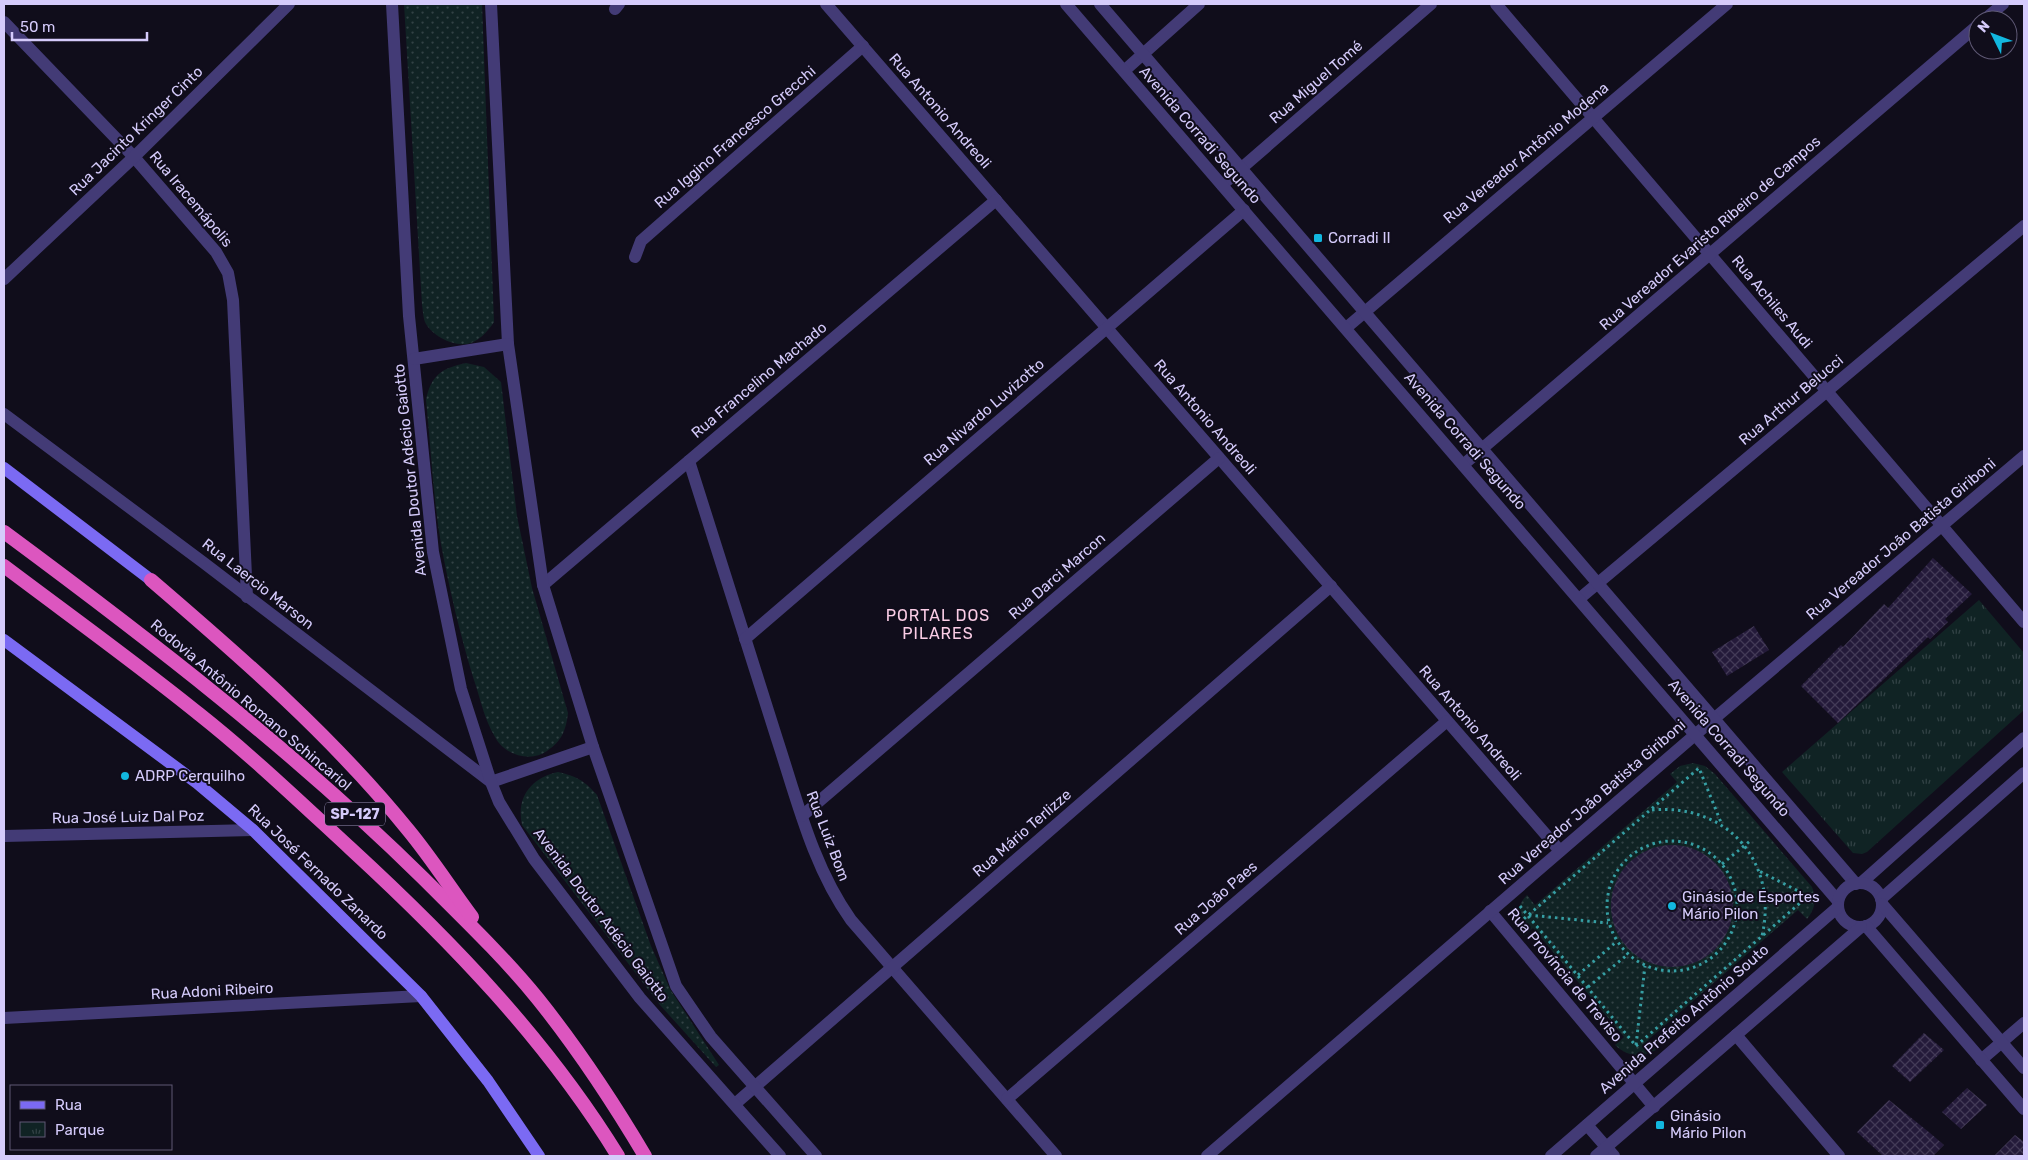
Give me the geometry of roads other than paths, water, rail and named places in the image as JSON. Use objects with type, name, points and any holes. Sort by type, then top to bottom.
[{"type":"highway","name":"Rodovia Antônio Romano Schincariol","points":[[4,532],[137,631],[294,758],[399,855],[496,950],[538,999],[585,1060],[645,1156]]},
{"type":"highway","name":"SP-127","points":[[4,566],[200,715],[274,778],[382,877],[458,952],[513,1012],[563,1074],[618,1156]]},
{"type":"highway","points":[[151,580],[260,674],[336,749],[410,832],[496,950]]},
{"type":"main road","points":[[4,468],[151,580]]},
{"type":"main road","name":"Rua José Fernado Zanardo","points":[[4,640],[197,783],[253,830],[421,996],[488,1081],[539,1156]]},
{"type":"street","name":"Rua Jacinto Kringer Cinto","points":[[4,279],[134,157],[289,4]]},
{"type":"street","name":"Avenida Doutor Adécio Gaiotto","points":[[392,4],[409,316],[433,552],[461,689],[491,782],[499,802],[534,859],[640,998],[780,1156]]},
{"type":"street","name":"Avenida Doutor Adécio Gaiotto","points":[[491,4],[508,344],[544,585],[593,747],[676,986],[692,1013],[711,1037],[816,1156]]},
{"type":"street","name":"Rua Antonio Andreoli","points":[[826,4],[1560,851]]},
{"type":"street","name":"Avenida Corradi Segundo","points":[[1066,4],[1696,734],[1838,904]]},
{"type":"street","name":"Avenida Corradi Segundo","points":[[1100,4],[1858,883]]},
{"type":"street","points":[[1124,71],[1199,4]]},
{"type":"street","name":"Rua Miguel Tomé","points":[[1222,185],[1431,4]]},
{"type":"street","name":"Rua Achiles Audi","points":[[1496,4],[2024,622]]},
{"type":"street","name":"Rua Vereador Antônio Modena","points":[[1346,328],[1727,4]]},
{"type":"street","name":"Rua Iracemápolis","points":[[4,22],[134,157],[216,252],[228,273],[233,300],[247,597]]},
{"type":"street","name":"Rua Vereador Evaristo Ribeiro de Campos","points":[[1463,465],[1968,34]]},
{"type":"street","name":"Rua Iggino Francesco Grecchi","points":[[635,257],[641,241],[863,46]]},
{"type":"street","name":"Rua Francelino Machado","points":[[544,585],[996,200]]},
{"type":"street","name":"Rua Nivardo Luvizotto","points":[[745,639],[1244,210]]},
{"type":"street","name":"Rua Arthur Belucci","points":[[1579,599],[2024,226]]},
{"type":"street","points":[[414,360],[508,344]]},
{"type":"street","name":"Rua Laercio Marson","points":[[4,414],[204,563],[491,782]]},
{"type":"street","name":"Rua Vereador João Batista Giriboni","points":[[1207,1156],[1714,718],[2024,456]]},
{"type":"street","name":"Rua Darci Marcon","points":[[802,816],[1219,458]]},
{"type":"street","name":"Rua Luiz Bom","points":[[689,461],[802,816],[824,876],[834,896],[851,920],[1056,1156]]},
{"type":"street","name":"Rua Mário Terlizze","points":[[735,1104],[1330,586]]},
{"type":"street","name":"Rua João Paes","points":[[1007,1099],[1447,721]]},
{"type":"street","points":[[2024,738],[1858,883],[1844,890],[1838,904],[1839,914],[1848,924],[1863,927],[2024,1109]]},
{"type":"street","points":[[491,782],[593,747]]},
{"type":"street","points":[[1596,1156],[1610,1152],[1654,1106],[1879,915],[1881,902],[2024,773]]},
{"type":"street","name":"Rua José Luiz Dal Poz","points":[[4,836],[253,830]]},
{"type":"street","points":[[1858,883],[1874,888],[1881,902],[2024,1068]]},
{"type":"street","name":"Avenida Prefeito Antônio Souto","points":[[1551,1156],[1838,904]]},
{"type":"street","name":"Rua Província de Treviso","points":[[1490,911],[1654,1106]]},
{"type":"street","name":"Rua Adoni Ribeiro","points":[[4,1018],[421,996]]},
{"type":"street","points":[[1981,1060],[2024,1023]]},
{"type":"street","points":[[1736,1035],[1839,1156]]},
{"type":"street","points":[[1587,1125],[1610,1152]]},
{"type":"place","name":"Corradi II","points":[[1318,238]]},
{"type":"place","name":"ADRP Cerquilho","points":[[125,776]]},
{"type":"place","name":"Ginásio de Esportes Mário Pilon","points":[[1672,906]]},
{"type":"place","name":"Ginásio Mário Pilon","points":[[1660,1125]]},
{"type":"district","name":"PORTAL DOS PILARES","points":[[938,624]]}]
